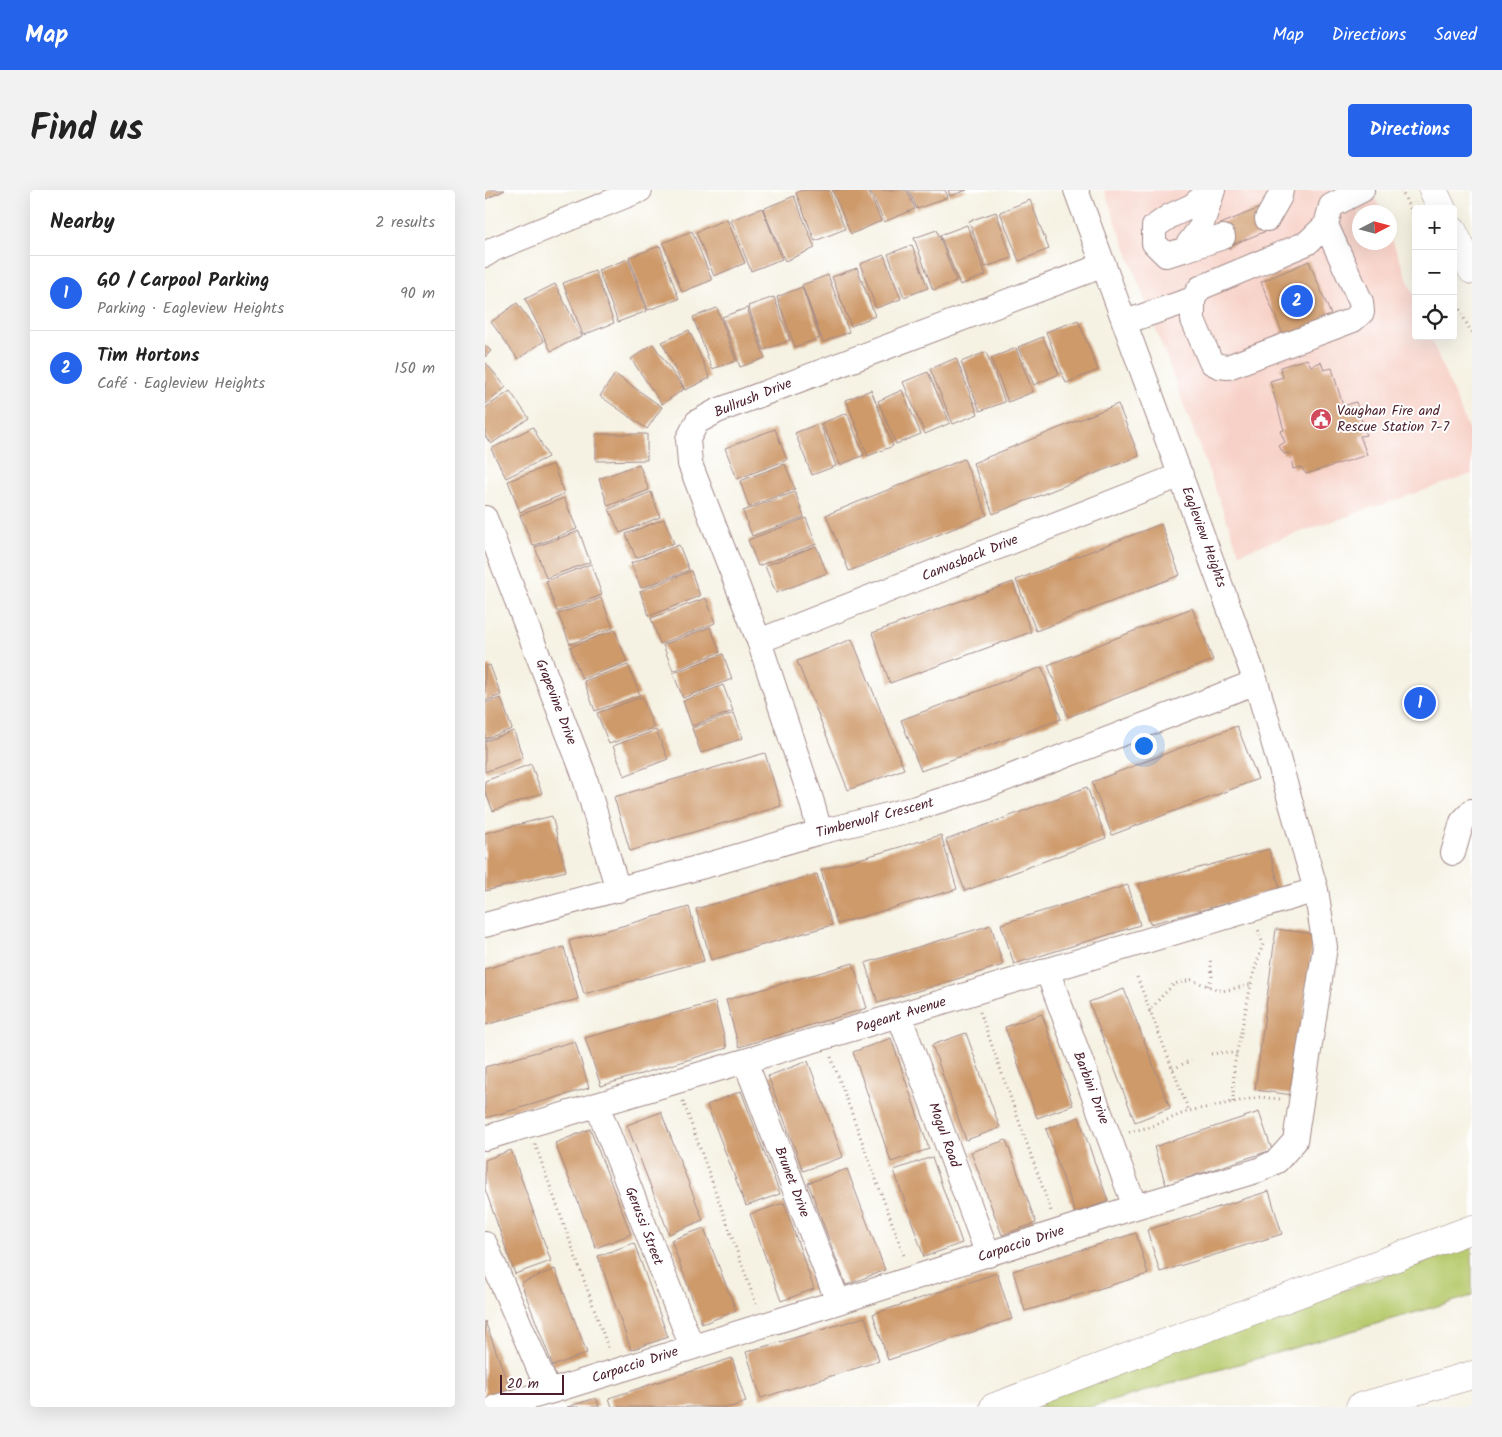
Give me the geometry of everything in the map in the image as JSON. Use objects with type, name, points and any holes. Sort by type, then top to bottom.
[{"type":"main road","points":[[1433,190],[1440,205]]},
{"type":"main road","points":[[1457,239],[1472,270]]},
{"type":"main road","points":[[994,1407],[1472,1229]]},
{"type":"main road","points":[[1359,1407],[1472,1375]]},
{"type":"street","points":[[485,255],[494,249],[640,190]]},
{"type":"street","name":"Eagleview Heights","points":[[1076,190],[1256,682],[1316,890]]},
{"type":"street","points":[[1212,190],[1192,206],[1170,216],[1154,227],[1154,243],[1166,255],[1223,237]]},
{"type":"street","points":[[1184,250],[1201,227],[1212,190]]},
{"type":"street","points":[[1267,219],[1280,196],[1281,190]]},
{"type":"street","points":[[1326,225],[1361,302],[1362,312],[1353,320],[1228,367],[1219,366],[1211,362],[1193,320],[1193,299],[1200,288],[1307,243],[1326,225],[1331,206],[1362,190]]},
{"type":"street","name":"Bullrush Drive","points":[[820,832],[759,641],[690,464],[688,439],[697,422],[717,411],[1104,265]]},
{"type":"street","points":[[1125,322],[1193,299]]},
{"type":"street","name":"Canvasback Drive","points":[[759,641],[1181,475]]},
{"type":"street","name":"Grapevine Drive","points":[[485,518],[583,772],[618,890]]},
{"type":"street","name":"Timberwolf Crescent","points":[[485,925],[618,890],[820,832],[916,808],[984,787],[1256,682]]},
{"type":"street","points":[[1472,812],[1462,822],[1453,852],[1472,835]]},
{"type":"street","name":"Pageant Avenue","points":[[485,1138],[1316,890]]},
{"type":"street","name":"Carpaccio Drive","points":[[496,1407],[913,1279],[1135,1206],[1259,1170],[1277,1161],[1295,1141],[1325,947],[1316,890]]},
{"type":"street","name":"Barbini Drive","points":[[1047,970],[1135,1206]]},
{"type":"street","name":"Mogul Road","points":[[899,1016],[988,1255]]},
{"type":"street","name":"Brunet Drive","points":[[745,1061],[838,1302]]},
{"type":"street","name":"Gerussi Street","points":[[597,1105],[691,1347]]},
{"type":"street","points":[[485,1244],[549,1392]]},
{"type":"path","points":[[1401,190],[1412,212]]},
{"type":"path","points":[[1457,304],[1472,334]]},
{"type":"path","points":[[1233,1102],[1234,1066],[1251,985],[1263,944],[1253,909]]},
{"type":"path","points":[[1208,986],[1212,977],[1210,957]]},
{"type":"path","points":[[1137,977],[1189,1111]]},
{"type":"path","points":[[1149,1012],[1173,984],[1191,980],[1222,991],[1251,985]]},
{"type":"path","points":[[974,992],[1058,1232]]},
{"type":"path","points":[[823,1038],[913,1279]]},
{"type":"path","points":[[1211,1054],[1225,1052],[1237,1054]]},
{"type":"path","points":[[1173,1069],[1191,1060]]},
{"type":"path","points":[[676,1082],[764,1325]]},
{"type":"path","points":[[1109,1137],[1150,1128],[1189,1111],[1260,1096],[1301,1102]]},
{"type":"path","points":[[528,1125],[617,1371]]},
{"type":"shaded area","points":[[1104,190],[1372,190],[1378,205],[1352,205],[1352,250],[1396,250],[1412,290],[1412,340],[1432,340],[1472,438],[1472,474],[1239,553]]},
{"type":"green space","points":[[1472,1246],[1472,1296],[1091,1407],[1005,1407]]},
{"type":"building","points":[[485,190],[505,190],[486,199]]},
{"type":"building","points":[[802,190],[829,190],[845,229],[815,241],[796,193]]},
{"type":"building","points":[[832,190],[868,190],[881,221],[851,234]]},
{"type":"building","points":[[870,190],[907,190],[915,209],[884,222]]},
{"type":"building","points":[[909,190],[945,190],[948,197],[917,209]]},
{"type":"building","points":[[948,190],[967,190],[950,196]]},
{"type":"building","points":[[794,196],[815,248],[785,261],[763,209]]},
{"type":"building","points":[[1030,200],[1049,249],[1019,261],[1000,212]]},
{"type":"building","points":[[1262,207],[1271,229],[1227,247],[1218,225]]},
{"type":"building","points":[[762,208],[782,259],[751,271],[731,220]]},
{"type":"building","points":[[996,212],[1012,258],[985,267],[969,221]]},
{"type":"building","points":[[727,219],[745,263],[714,276],[696,232]]},
{"type":"building","points":[[967,225],[986,275],[960,285],[940,235]]},
{"type":"building","points":[[937,230],[956,281],[933,290],[914,238]]},
{"type":"building","points":[[692,231],[712,280],[682,292],[663,243]]},
{"type":"building","points":[[912,245],[928,288],[904,297],[888,254]]},
{"type":"building","points":[[660,246],[679,299],[648,310],[629,257]]},
{"type":"building","points":[[884,255],[901,299],[876,308],[860,264]]},
{"type":"building","points":[[628,259],[647,311],[618,322],[598,270]]},
{"type":"building","points":[[1309,261],[1333,320],[1285,339],[1261,282]]},
{"type":"building","points":[[857,268],[875,316],[851,326],[832,277]]},
{"type":"building","points":[[595,271],[614,323],[583,335],[563,283]]},
{"type":"building","points":[[828,275],[849,332],[823,342],[802,285]]},
{"type":"building","points":[[555,284],[582,336],[551,351],[525,299]]},
{"type":"building","points":[[802,287],[820,338],[795,347],[777,297]]},
{"type":"building","points":[[774,297],[790,340],[764,350],[748,306]]},
{"type":"building","points":[[517,303],[544,341],[518,359],[491,322]]},
{"type":"building","points":[[717,308],[736,361],[712,369],[693,317]]},
{"type":"building","points":[[747,308],[765,358],[740,367],[722,317]]},
{"type":"building","points":[[1078,320],[1098,370],[1066,383],[1046,332]]},
{"type":"building","points":[[689,330],[710,378],[685,390],[662,342]]},
{"type":"building","points":[[1043,337],[1059,374],[1034,385],[1018,347]]},
{"type":"building","points":[[653,344],[684,389],[662,404],[631,359]]},
{"type":"building","points":[[485,345],[491,351],[485,357]]},
{"type":"building","points":[[1016,348],[1033,392],[1008,402],[991,358]]},
{"type":"building","points":[[986,352],[1005,402],[980,411],[961,362]]},
{"type":"building","points":[[956,358],[978,414],[953,424],[930,369]]},
{"type":"building","name":"Vaughan Fire and Rescue Station 7-7","points":[[1307,359],[1311,366],[1321,362],[1324,370],[1332,368],[1343,406],[1356,402],[1366,435],[1360,436],[1367,455],[1306,474],[1301,467],[1293,469],[1290,453],[1284,454],[1279,446],[1285,442],[1280,431],[1284,430],[1270,381],[1283,377],[1280,367]]},
{"type":"building","points":[[485,362],[506,387],[485,405]]},
{"type":"building","points":[[928,372],[950,423],[925,434],[903,382]]},
{"type":"building","points":[[615,374],[662,407],[647,429],[600,396]]},
{"type":"building","points":[[871,390],[893,446],[868,456],[846,400]]},
{"type":"building","points":[[902,390],[921,434],[896,444],[878,401]]},
{"type":"building","points":[[510,391],[529,418],[491,444],[485,436],[485,408]]},
{"type":"building","points":[[1118,404],[1139,456],[993,514],[973,463]]},
{"type":"building","points":[[847,413],[864,455],[840,465],[822,423]]},
{"type":"building","points":[[820,423],[836,466],[812,475],[795,433]]},
{"type":"building","points":[[533,427],[548,457],[506,478],[491,449]]},
{"type":"building","points":[[775,429],[787,460],[737,479],[725,448]]},
{"type":"building","points":[[596,434],[647,434],[647,460],[596,461]]},
{"type":"building","points":[[964,459],[987,515],[849,571],[826,515]]},
{"type":"building","points":[[553,464],[564,494],[520,512],[508,481]]},
{"type":"building","points":[[639,464],[649,490],[608,506],[599,479]]},
{"type":"building","points":[[785,464],[795,489],[749,507],[740,481]]},
{"type":"building","points":[[651,492],[660,517],[620,533],[609,509]]},
{"type":"building","points":[[795,492],[804,517],[752,536],[743,511]]},
{"type":"building","points":[[564,498],[577,529],[533,546],[520,515]]},
{"type":"building","points":[[806,518],[816,544],[758,566],[748,540]]},
{"type":"building","points":[[664,519],[674,543],[636,558],[626,534]]},
{"type":"building","points":[[1161,524],[1180,575],[1036,631],[1016,580]]},
{"type":"building","points":[[579,531],[590,562],[546,578],[535,547]]},
{"type":"building","points":[[679,545],[689,570],[641,588],[631,563]]},
{"type":"building","points":[[816,546],[827,573],[776,593],[765,566]]},
{"type":"building","points":[[591,564],[602,595],[557,612],[546,581]]},
{"type":"building","points":[[691,571],[700,596],[649,616],[640,591]]},
{"type":"building","points":[[1013,582],[1031,632],[890,683],[872,633]]},
{"type":"building","points":[[601,598],[613,628],[570,644],[558,614]]},
{"type":"building","points":[[706,598],[715,623],[660,644],[651,618]]},
{"type":"building","points":[[1192,608],[1213,660],[1068,717],[1048,665]]},
{"type":"building","points":[[710,627],[720,652],[673,671],[663,645]]},
{"type":"building","points":[[615,630],[627,662],[582,679],[570,647]]},
{"type":"building","points":[[852,639],[904,769],[848,790],[797,661]]},
{"type":"building","points":[[723,654],[732,679],[683,698],[673,673]]},
{"type":"building","points":[[490,665],[501,695],[485,701],[485,667]]},
{"type":"building","points":[[628,665],[640,695],[595,711],[584,681]]},
{"type":"building","points":[[1042,667],[1061,719],[921,771],[901,720]]},
{"type":"building","points":[[723,685],[733,711],[692,726],[683,701]]},
{"type":"building","points":[[642,697],[654,728],[609,744],[597,713]]},
{"type":"building","points":[[501,698],[512,729],[485,739],[485,703]]},
{"type":"building","points":[[734,713],[743,738],[701,753],[692,728]]},
{"type":"building","points":[[1237,726],[1258,779],[1112,835],[1092,782]]},
{"type":"building","points":[[656,730],[668,759],[624,776],[613,746]]},
{"type":"building","points":[[514,731],[523,758],[485,772],[485,741]]},
{"type":"building","points":[[765,753],[781,806],[630,851],[614,797]]},
{"type":"building","points":[[531,764],[542,793],[493,811],[485,791],[485,781]]},
{"type":"building","points":[[1087,787],[1106,838],[965,891],[946,840]]},
{"type":"building","points":[[552,816],[566,871],[485,891],[485,833]]},
{"type":"building","points":[[941,835],[957,889],[837,924],[821,870]]},
{"type":"building","points":[[1269,849],[1280,889],[1150,924],[1139,884]]},
{"type":"building","points":[[817,874],[832,925],[711,960],[696,909]]},
{"type":"building","points":[[1128,885],[1140,925],[1014,964],[1001,924]]},
{"type":"building","points":[[689,907],[704,961],[584,994],[569,941]]},
{"type":"building","points":[[991,925],[1003,965],[878,1003],[865,963]]},
{"type":"building","points":[[1276,929],[1314,934],[1293,1095],[1255,1090]]},
{"type":"building","points":[[564,947],[578,999],[485,1025],[485,969]]},
{"type":"building","points":[[853,963],[867,1008],[739,1047],[726,1000]]},
{"type":"building","points":[[1124,989],[1170,1108],[1135,1122],[1089,1002]]},
{"type":"building","points":[[715,1002],[727,1048],[601,1086],[585,1038]]},
{"type":"building","points":[[1042,1014],[1073,1105],[1037,1118],[1005,1027]]},
{"type":"building","points":[[966,1033],[1000,1128],[966,1140],[932,1045]]},
{"type":"building","points":[[891,1038],[929,1149],[891,1162],[853,1052]]},
{"type":"building","points":[[575,1041],[589,1088],[485,1118],[485,1067]]},
{"type":"building","points":[[808,1061],[843,1157],[803,1171],[768,1076]]},
{"type":"building","points":[[741,1091],[780,1194],[746,1206],[707,1105]]},
{"type":"building","points":[[661,1112],[703,1220],[669,1234],[627,1125]]},
{"type":"building","points":[[1259,1112],[1272,1150],[1166,1185],[1154,1147]]},
{"type":"building","points":[[1079,1117],[1108,1201],[1075,1213],[1046,1129]]},
{"type":"building","points":[[590,1129],[631,1234],[596,1248],[555,1143]]},
{"type":"building","points":[[1006,1140],[1036,1223],[1002,1235],[971,1152]]},
{"type":"building","points":[[511,1150],[551,1261],[515,1274],[485,1189],[485,1160]]},
{"type":"building","points":[[932,1157],[962,1243],[924,1257],[894,1170]]},
{"type":"building","points":[[847,1169],[885,1270],[846,1285],[808,1183]]},
{"type":"building","points":[[1269,1191],[1282,1234],[1160,1272],[1147,1230]]},
{"type":"building","points":[[784,1203],[814,1289],[781,1301],[750,1214]]},
{"type":"building","points":[[704,1228],[736,1311],[702,1324],[671,1240]]},
{"type":"building","points":[[1136,1233],[1148,1274],[1025,1311],[1013,1271]]},
{"type":"building","points":[[634,1243],[668,1337],[631,1350],[598,1256]]},
{"type":"building","points":[[555,1269],[587,1353],[553,1366],[521,1283]]},
{"type":"building","points":[[997,1273],[1012,1319],[888,1360],[873,1314]]},
{"type":"building","points":[[865,1317],[879,1361],[761,1398],[746,1352]]},
{"type":"building","points":[[485,1321],[511,1392],[485,1402]]},
{"type":"building","points":[[732,1358],[746,1402],[731,1407],[612,1407],[609,1398]]},
{"type":"building","points":[[596,1398],[599,1407],[567,1407]]},
{"type":"place","name":"Tim Hortons","points":[[1297,301]]},
{"type":"place","name":"Vaughan Fire and Rescue Station 7-7","points":[[1321,419]]},
{"type":"place","name":"GO / Carpool Parking","points":[[1420,703]]}]
